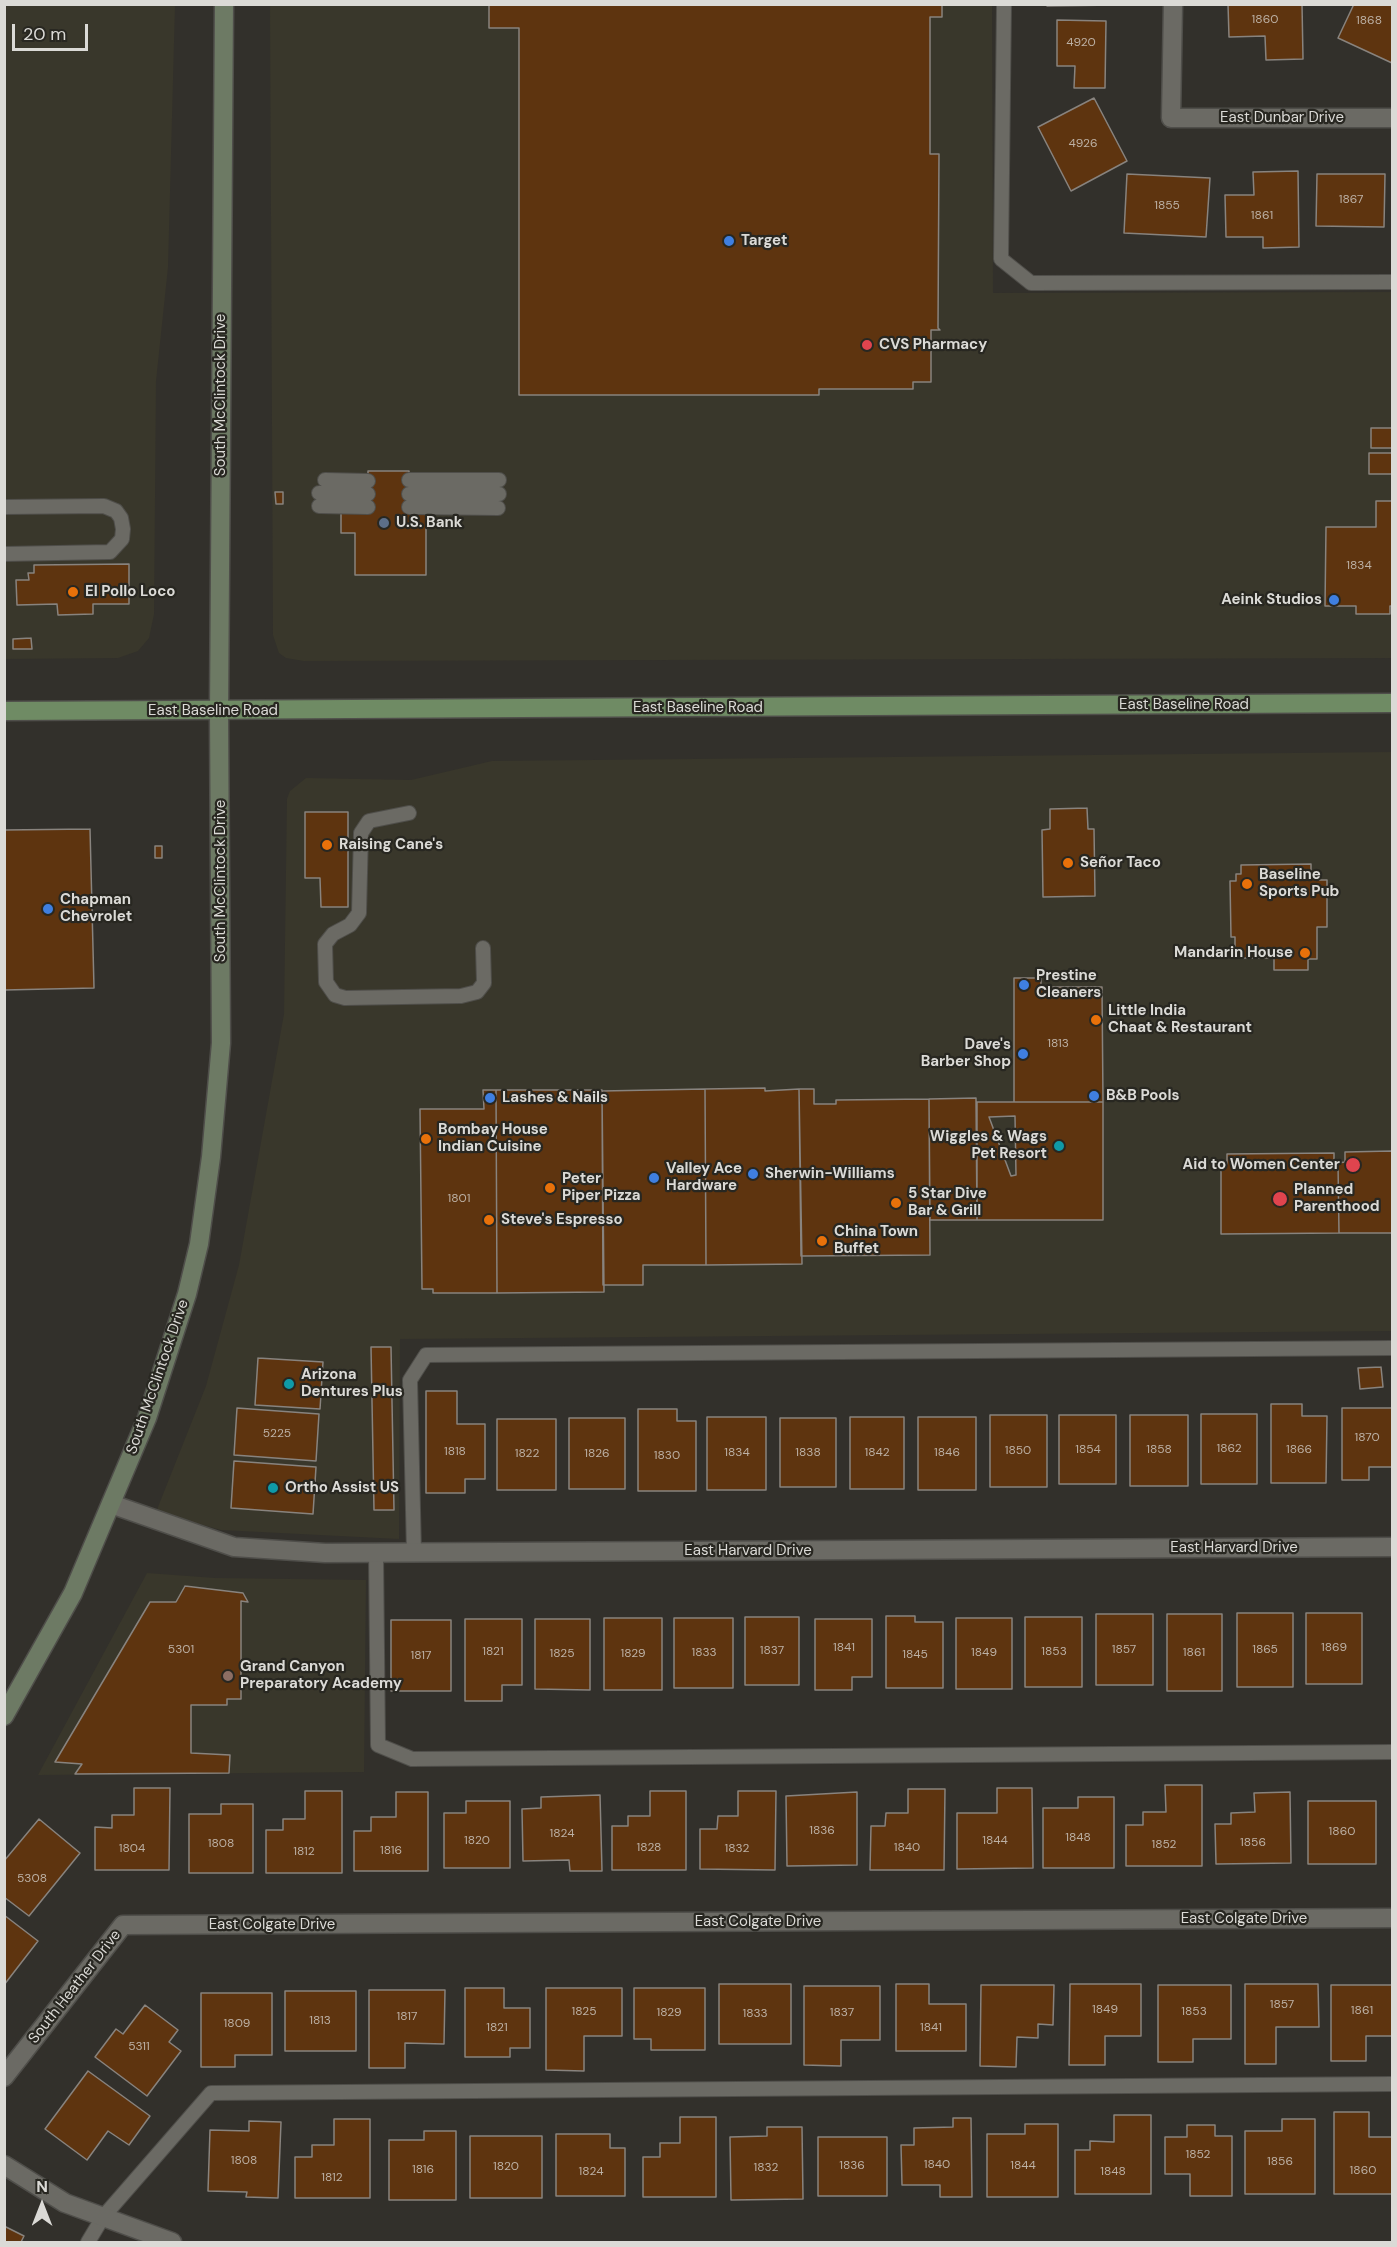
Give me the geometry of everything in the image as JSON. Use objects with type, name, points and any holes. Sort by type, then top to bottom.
[{"type":"main road","name":"South McClintock Drive","points":[[4,1716],[73,1593],[147,1418],[178,1328],[199,1244],[211,1157],[221,1043],[219,712],[224,4]]},
{"type":"main road","name":"East Baseline Road","points":[[4,711],[219,712],[1392,703]]},
{"type":"street","name":"East Dunbar Drive","points":[[1173,4],[1171,118],[1392,118]]},
{"type":"street","name":"East Harvard Drive","points":[[111,1504],[234,1547],[325,1553],[1392,1547]]},
{"type":"street","name":"East Colgate Drive","points":[[123,1925],[1392,1918]]},
{"type":"street","name":"South Heather Drive","points":[[4,2077],[123,1925]]},
{"type":"street","points":[[4,2165],[65,2203],[172,2242]]},
{"type":"lane","points":[[1004,4],[1001,259],[1031,283],[1392,282]]},
{"type":"lane","points":[[319,500],[368,494],[325,480]]},
{"type":"lane","points":[[409,494],[498,494],[409,494]]},
{"type":"lane","points":[[4,507],[104,506],[116,511],[122,518],[123,529],[122,539],[110,552],[4,554]]},
{"type":"lane","points":[[409,813],[369,820],[361,833],[359,913],[350,925],[333,934],[325,944],[326,982],[335,995],[345,998],[461,996],[477,992],[484,983],[483,948]]},
{"type":"lane","points":[[414,1553],[410,1380],[426,1355],[1392,1348]]},
{"type":"lane","points":[[376,1553],[378,1744],[412,1759],[1392,1752]]},
{"type":"lane","points":[[88,2242],[103,2217],[211,2093],[1392,2084]]},
{"type":"shaded area","points":[[4,5],[175,5],[168,267],[156,381],[154,614],[149,638],[138,651],[118,658],[5,659]]},
{"type":"shaded area","points":[[270,5],[992,5],[993,293],[1392,292],[1392,658],[304,661],[286,658],[279,653],[273,635]]},
{"type":"shaded area","points":[[1392,752],[1392,1331],[400,1339],[399,1539],[221,1530],[156,1512],[206,1386],[239,1265],[284,1014],[287,799],[290,791],[306,778],[411,780],[492,761]]},
{"type":"shaded area","name":"Grand Canyon Preparatory Academy","points":[[147,1573],[215,1578],[366,1580],[364,1772],[38,1775]]},
{"type":"building","name":"Target","points":[[489,4],[942,4],[942,17],[930,17],[930,154],[939,154],[938,328],[940,330],[931,330],[931,382],[913,382],[913,389],[819,389],[819,395],[519,395],[519,28],[489,28]]},
{"type":"building","points":[[1047,4],[1115,4],[1115,5],[1047,6]]},
{"type":"building","points":[[1228,4],[1302,4],[1303,59],[1266,60],[1265,36],[1229,37]]},
{"type":"building","points":[[1354,4],[1392,4],[1392,63],[1338,38]]},
{"type":"building","points":[[1057,20],[1106,21],[1105,88],[1074,88],[1075,66],[1057,66]]},
{"type":"building","points":[[1094,98],[1127,161],[1071,191],[1038,127]]},
{"type":"building","points":[[1298,171],[1299,247],[1263,248],[1263,237],[1226,237],[1225,195],[1254,195],[1253,172]]},
{"type":"building","points":[[1127,174],[1210,178],[1206,237],[1124,233]]},
{"type":"building","points":[[1317,174],[1385,174],[1384,227],[1316,226]]},
{"type":"building","points":[[1371,428],[1392,428],[1392,448],[1371,448]]},
{"type":"building","points":[[1369,453],[1392,453],[1392,474],[1369,474]]},
{"type":"building","name":"U.S. Bank","points":[[368,471],[409,471],[409,513],[426,513],[426,575],[355,575],[355,533],[341,533],[341,512],[368,512]]},
{"type":"building","points":[[275,492],[283,492],[283,504],[276,504]]},
{"type":"building","points":[[1376,501],[1392,501],[1392,606],[1390,606],[1390,614],[1356,614],[1356,606],[1325,606],[1326,527],[1376,527]]},
{"type":"building","name":"El Pollo Loco","points":[[129,564],[129,604],[93,604],[93,614],[58,615],[57,604],[17,605],[16,580],[29,580],[28,573],[34,573],[34,565]]},
{"type":"building","points":[[31,638],[32,649],[13,649],[13,639]]},
{"type":"building","name":"Señor Taco","points":[[1087,808],[1088,829],[1094,829],[1095,896],[1043,897],[1042,830],[1050,829],[1050,809]]},
{"type":"building","name":"Raising Cane's","points":[[305,812],[348,812],[348,907],[321,907],[320,878],[305,878]]},
{"type":"building","name":"Chapman Chevrolet","points":[[90,829],[94,988],[4,990],[4,830]]},
{"type":"building","points":[[155,846],[162,846],[162,858],[155,858]]},
{"type":"building","points":[[1311,864],[1311,874],[1317,874],[1317,880],[1327,880],[1327,927],[1317,927],[1317,959],[1308,959],[1308,970],[1274,970],[1274,958],[1235,958],[1235,937],[1231,937],[1230,881],[1236,881],[1236,874],[1241,874],[1241,865]]},
{"type":"building","points":[[1014,978],[1041,978],[1041,987],[1102,987],[1103,1102],[1014,1102]]},
{"type":"building","name":"Sherwin-Williams","points":[[765,1088],[765,1091],[799,1089],[802,1264],[706,1265],[705,1089]]},
{"type":"building","name":"Valley Ace Hardware","points":[[705,1089],[706,1265],[643,1265],[643,1285],[603,1285],[602,1091]]},
{"type":"building","points":[[799,1089],[814,1089],[814,1104],[836,1104],[836,1100],[929,1099],[930,1255],[801,1256]]},
{"type":"building","points":[[483,1090],[496,1090],[497,1293],[433,1293],[433,1289],[422,1289],[420,1109],[484,1109]]},
{"type":"building","name":"Peter Piper Pizza","points":[[496,1090],[602,1090],[604,1292],[497,1293]]},
{"type":"building","points":[[976,1098],[977,1220],[930,1220],[929,1099]]},
{"type":"building","name":"Wiggles & Wags Pet Resort","points":[[977,1102],[1103,1102],[1103,1220],[977,1220]],"holes":[[[1015,1116],[1016,1175],[1011,1176],[989,1117]]]},
{"type":"building","points":[[1392,1151],[1392,1233],[1339,1233],[1338,1163],[1345,1162],[1345,1152]]},
{"type":"building","name":"Planned Parenthood","points":[[1334,1153],[1334,1163],[1338,1163],[1339,1233],[1221,1234],[1221,1164],[1227,1164],[1227,1154]]},
{"type":"building","points":[[371,1347],[391,1347],[394,1510],[374,1510]]},
{"type":"building","name":"Arizona Dentures Plus","points":[[258,1358],[323,1362],[320,1409],[255,1405]]},
{"type":"building","points":[[1381,1367],[1383,1387],[1360,1389],[1358,1368]]},
{"type":"building","points":[[426,1391],[457,1391],[457,1424],[485,1424],[485,1479],[465,1479],[465,1493],[426,1493]]},
{"type":"building","points":[[1271,1404],[1302,1404],[1302,1416],[1327,1416],[1326,1483],[1271,1483]]},
{"type":"building","points":[[237,1408],[319,1414],[316,1461],[234,1455]]},
{"type":"building","points":[[1342,1408],[1392,1408],[1392,1467],[1369,1467],[1369,1480],[1342,1480]]},
{"type":"building","points":[[638,1409],[677,1409],[677,1421],[696,1421],[696,1491],[638,1491]]},
{"type":"building","points":[[1201,1414],[1257,1414],[1257,1484],[1201,1484]]},
{"type":"building","points":[[990,1415],[1047,1415],[1047,1487],[990,1487]]},
{"type":"building","points":[[1059,1415],[1116,1415],[1116,1484],[1059,1484]]},
{"type":"building","points":[[1130,1415],[1188,1415],[1188,1486],[1130,1486]]},
{"type":"building","points":[[707,1417],[766,1417],[766,1490],[707,1490]]},
{"type":"building","points":[[850,1417],[904,1417],[904,1489],[850,1489]]},
{"type":"building","points":[[918,1417],[976,1417],[976,1490],[918,1490]]},
{"type":"building","points":[[569,1418],[625,1418],[625,1489],[569,1489]]},
{"type":"building","points":[[780,1418],[836,1418],[836,1487],[780,1487]]},
{"type":"building","points":[[497,1419],[556,1419],[556,1490],[497,1490]]},
{"type":"building","name":"Ortho Assist US","points":[[234,1461],[316,1467],[313,1514],[231,1508]]},
{"type":"building","points":[[185,1586],[243,1593],[248,1602],[241,1601],[241,1699],[227,1699],[227,1705],[191,1705],[191,1753],[230,1755],[229,1773],[75,1774],[82,1764],[55,1762],[150,1602],[176,1602]]},
{"type":"building","points":[[1237,1613],[1293,1613],[1293,1687],[1237,1687]]},
{"type":"building","points":[[1306,1613],[1362,1613],[1362,1684],[1306,1684]]},
{"type":"building","points":[[1096,1614],[1153,1614],[1153,1685],[1096,1685]]},
{"type":"building","points":[[1167,1614],[1222,1614],[1222,1691],[1167,1691]]},
{"type":"building","points":[[886,1616],[915,1616],[915,1622],[943,1622],[943,1688],[886,1688]]},
{"type":"building","points":[[745,1617],[799,1617],[799,1685],[745,1685]]},
{"type":"building","points":[[1025,1617],[1082,1617],[1082,1687],[1025,1687]]},
{"type":"building","points":[[604,1618],[662,1618],[662,1690],[604,1690]]},
{"type":"building","points":[[674,1618],[733,1618],[733,1688],[674,1688]]},
{"type":"building","points":[[956,1618],[1012,1618],[1012,1689],[956,1689]]},
{"type":"building","points":[[465,1619],[522,1619],[522,1685],[502,1685],[502,1701],[465,1701]]},
{"type":"building","points":[[535,1619],[590,1619],[590,1690],[535,1689]]},
{"type":"building","points":[[815,1619],[872,1619],[872,1677],[852,1677],[852,1690],[815,1690]]},
{"type":"building","points":[[391,1620],[451,1620],[451,1691],[391,1691]]},
{"type":"building","points":[[1165,1785],[1202,1785],[1202,1866],[1126,1866],[1126,1825],[1143,1825],[1143,1812],[1166,1812]]},
{"type":"building","points":[[134,1788],[170,1788],[169,1870],[95,1870],[95,1827],[112,1828],[112,1815],[134,1815]]},
{"type":"building","points":[[997,1788],[1032,1788],[1033,1868],[957,1869],[957,1813],[997,1813]]},
{"type":"building","points":[[908,1789],[945,1789],[944,1870],[870,1870],[871,1826],[885,1826],[886,1813],[908,1813]]},
{"type":"building","points":[[305,1791],[342,1791],[342,1873],[266,1873],[266,1830],[283,1830],[283,1819],[305,1819]]},
{"type":"building","points":[[650,1791],[686,1791],[686,1870],[612,1870],[612,1826],[628,1826],[628,1816],[650,1816]]},
{"type":"building","points":[[738,1791],[776,1791],[775,1870],[700,1869],[700,1829],[717,1829],[718,1816],[738,1816]]},
{"type":"building","points":[[396,1792],[428,1792],[428,1871],[354,1871],[354,1831],[371,1831],[371,1817],[396,1817]]},
{"type":"building","points":[[857,1792],[857,1865],[787,1866],[786,1796]]},
{"type":"building","points":[[1290,1792],[1291,1863],[1216,1864],[1215,1824],[1231,1824],[1231,1813],[1255,1812],[1254,1793]]},
{"type":"building","points":[[600,1795],[602,1871],[570,1871],[569,1860],[523,1861],[522,1809],[541,1808],[541,1797]]},
{"type":"building","points":[[1078,1797],[1114,1797],[1114,1868],[1043,1868],[1043,1808],[1078,1808]]},
{"type":"building","points":[[466,1801],[510,1801],[510,1868],[444,1868],[444,1813],[466,1813]]},
{"type":"building","points":[[1308,1801],[1376,1801],[1376,1864],[1308,1864]]},
{"type":"building","points":[[221,1804],[253,1804],[253,1873],[189,1873],[189,1814],[221,1814]]},
{"type":"building","points":[[39,1819],[80,1853],[29,1916],[4,1897],[4,1861]]},
{"type":"building","points":[[4,1915],[38,1941],[4,1985]]},
{"type":"building","points":[[719,1984],[791,1984],[791,2044],[719,2044]]},
{"type":"building","points":[[896,1984],[929,1984],[929,2004],[966,2004],[966,2051],[896,2051]]},
{"type":"building","points":[[1070,1984],[1141,1984],[1141,2036],[1105,2036],[1105,2065],[1069,2065]]},
{"type":"building","points":[[1245,1984],[1318,1984],[1319,2027],[1276,2027],[1276,2064],[1245,2064]]},
{"type":"building","points":[[981,1985],[1054,1985],[1053,2025],[1038,2024],[1038,2038],[1017,2037],[1016,2067],[980,2066]]},
{"type":"building","points":[[1158,1985],[1231,1985],[1231,2039],[1193,2039],[1193,2062],[1158,2062]]},
{"type":"building","points":[[1331,1985],[1392,1985],[1392,2036],[1366,2036],[1366,2061],[1331,2061]]},
{"type":"building","points":[[804,1986],[880,1986],[880,2040],[841,2040],[841,2066],[804,2065]]},
{"type":"building","points":[[465,1988],[504,1988],[504,2008],[530,2008],[530,2048],[510,2048],[510,2057],[465,2057]]},
{"type":"building","points":[[546,1988],[622,1988],[622,2036],[584,2036],[584,2071],[546,2070]]},
{"type":"building","points":[[634,1988],[705,1988],[705,2050],[651,2050],[651,2039],[634,2039]]},
{"type":"building","points":[[369,1990],[445,1990],[444,2044],[405,2043],[405,2068],[369,2068]]},
{"type":"building","points":[[285,1991],[356,1991],[356,2051],[285,2051]]},
{"type":"building","points":[[201,1993],[272,1993],[272,2055],[235,2055],[235,2067],[201,2067]]},
{"type":"building","points":[[145,2005],[178,2030],[169,2042],[181,2051],[147,2096],[95,2057],[116,2029],[123,2034]]},
{"type":"building","points":[[88,2071],[150,2116],[129,2145],[108,2131],[87,2160],[45,2129]]},
{"type":"building","points":[[1334,2112],[1369,2112],[1369,2137],[1392,2137],[1392,2194],[1334,2194]]},
{"type":"building","points":[[1114,2115],[1151,2115],[1151,2194],[1075,2194],[1075,2150],[1090,2150],[1090,2141],[1114,2142]]},
{"type":"building","points":[[680,2117],[716,2117],[716,2197],[643,2197],[643,2157],[660,2157],[660,2143],[680,2143]]},
{"type":"building","points":[[953,2118],[971,2118],[972,2197],[940,2197],[940,2185],[902,2185],[901,2145],[914,2145],[914,2128],[953,2127]]},
{"type":"building","points":[[334,2119],[370,2119],[370,2198],[295,2198],[295,2157],[312,2157],[312,2145],[334,2145]]},
{"type":"building","points":[[1282,2119],[1315,2119],[1315,2194],[1245,2194],[1245,2131],[1282,2131]]},
{"type":"building","points":[[249,2121],[281,2122],[278,2198],[246,2197],[247,2192],[208,2191],[210,2130],[249,2131]]},
{"type":"building","points":[[1025,2124],[1058,2124],[1058,2197],[987,2197],[987,2134],[1025,2134]]},
{"type":"building","points":[[1187,2125],[1215,2125],[1215,2136],[1232,2136],[1232,2196],[1190,2196],[1190,2174],[1165,2174],[1165,2137],[1187,2137]]},
{"type":"building","points":[[767,2127],[802,2127],[803,2199],[731,2200],[730,2137],[767,2136]]},
{"type":"building","points":[[424,2131],[456,2131],[456,2200],[389,2200],[389,2140],[424,2140]]},
{"type":"building","points":[[556,2134],[610,2134],[610,2148],[625,2148],[625,2196],[556,2196]]},
{"type":"building","points":[[470,2136],[542,2136],[542,2198],[470,2198]]},
{"type":"building","points":[[818,2137],[887,2137],[887,2196],[818,2196]]},
{"type":"building","points":[[4,2226],[24,2236],[21,2242],[4,2242]]},
{"type":"place","name":"Target","points":[[729,241]]},
{"type":"place","name":"CVS Pharmacy","points":[[867,345]]},
{"type":"place","name":"U.S. Bank","points":[[384,523]]},
{"type":"place","name":"El Pollo Loco","points":[[73,592]]},
{"type":"place","name":"Aeink Studios","points":[[1334,600]]},
{"type":"place","name":"Raising Cane's","points":[[327,845]]},
{"type":"place","name":"Señor Taco","points":[[1068,863]]},
{"type":"place","name":"Baseline Sports Pub","points":[[1247,884]]},
{"type":"place","name":"Chapman Chevrolet","points":[[48,909]]},
{"type":"place","name":"Mandarin House","points":[[1305,953]]},
{"type":"place","name":"Prestine Cleaners","points":[[1024,985]]},
{"type":"place","name":"Little India Chaat & Restaurant","points":[[1096,1020]]},
{"type":"place","name":"Dave's Barber Shop","points":[[1023,1054]]},
{"type":"place","name":"B&B Pools","points":[[1094,1096]]},
{"type":"place","name":"Lashes & Nails","points":[[490,1098]]},
{"type":"place","name":"Bombay House Indian Cuisine","points":[[426,1139]]},
{"type":"place","name":"Wiggles & Wags Pet Resort","points":[[1059,1146]]},
{"type":"place","name":"Aid to Women Center","points":[[1353,1165]]},
{"type":"place","name":"Sherwin-Williams","points":[[753,1174]]},
{"type":"place","name":"Valley Ace Hardware","points":[[654,1178]]},
{"type":"place","name":"Peter Piper Pizza","points":[[550,1188]]},
{"type":"place","name":"Planned Parenthood","points":[[1280,1199]]},
{"type":"place","name":"5 Star Dive Bar & Grill","points":[[896,1203]]},
{"type":"place","name":"Steve's Espresso","points":[[489,1220]]},
{"type":"place","name":"China Town Buffet","points":[[822,1241]]},
{"type":"place","name":"Arizona Dentures Plus","points":[[289,1384]]},
{"type":"place","name":"Ortho Assist US","points":[[273,1488]]},
{"type":"place","name":"Grand Canyon Preparatory Academy","points":[[228,1676]]}]
